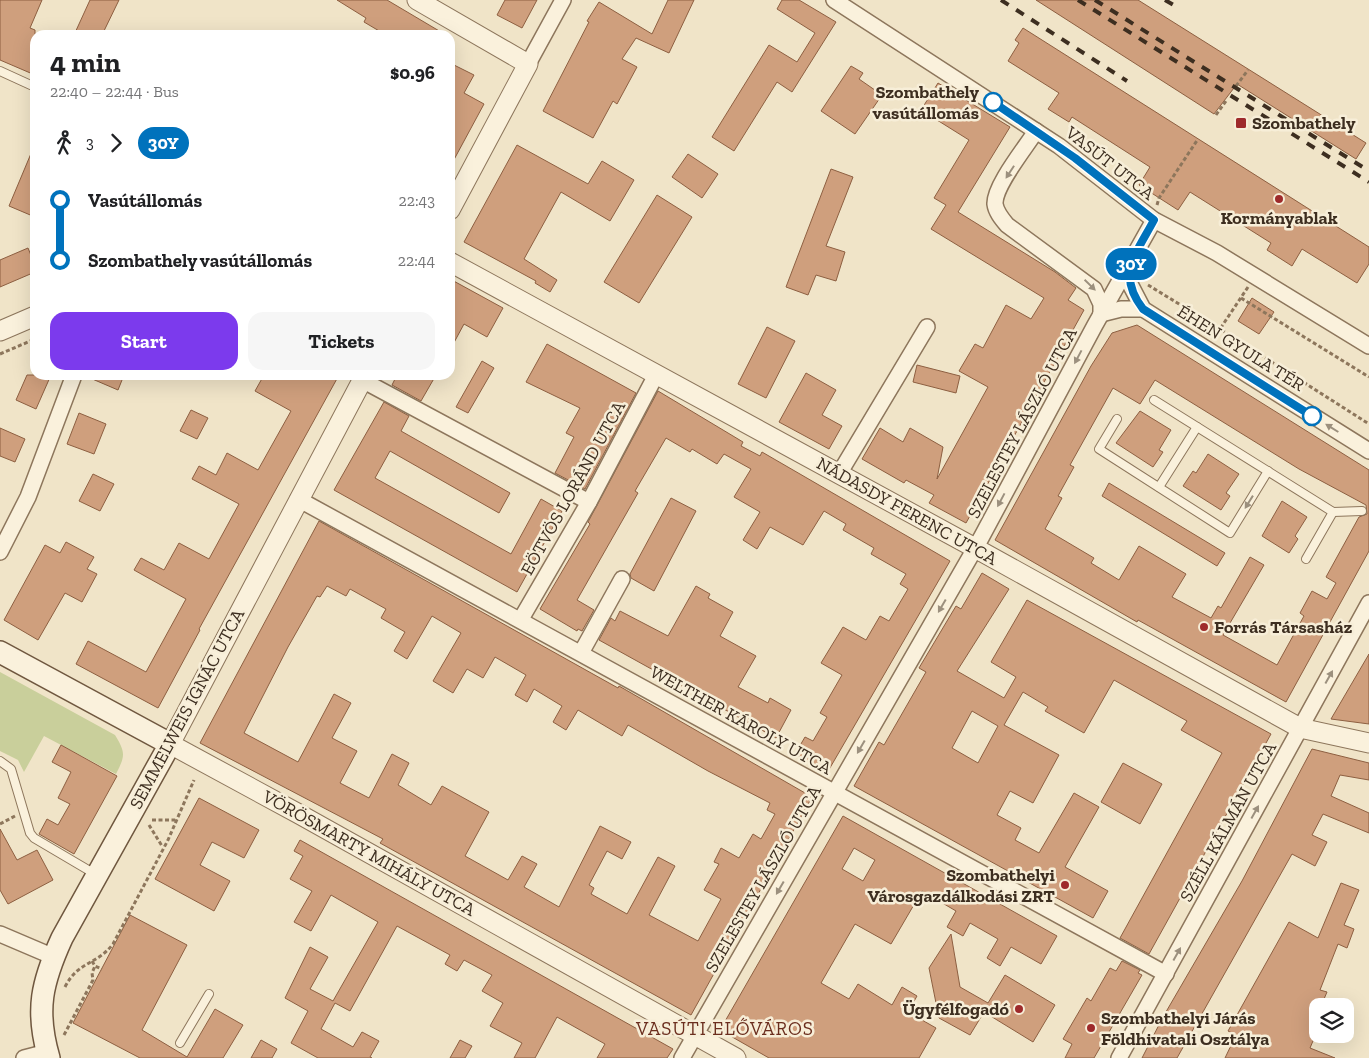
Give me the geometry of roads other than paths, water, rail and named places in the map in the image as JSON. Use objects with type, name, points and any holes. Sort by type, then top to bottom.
[{"type":"main road","name":"VÖRÖSMARTY MIHÁLY UTCA","points":[[0,652],[170,744]]},
{"type":"main road","name":"SEMMELWEIS IGNÁC UTCA","points":[[48,1055],[41,1019],[41,998],[54,956],[170,744]]},
{"type":"street","points":[[417,0],[528,64]]},
{"type":"street","points":[[455,201],[563,0]]},
{"type":"street","name":"VASÚT UTCA","points":[[834,0],[1036,131],[1092,170],[1120,196],[1154,220],[1202,244],[1369,346]]},
{"type":"street","points":[[1036,131],[998,190],[995,204],[998,214],[1007,225],[1089,283],[1098,296],[1101,314],[1121,309],[1143,309],[1130,284],[1129,267]]},
{"type":"street","name":"SZELESTEY LÁSZLÓ UTCA","points":[[682,1058],[976,548],[1101,314],[1154,220]]},
{"type":"street","name":"NÁDASDY FERENC UTCA","points":[[455,265],[976,548],[1300,728],[1369,743]]},
{"type":"street","name":"ÉHEN GYULA TÉR","points":[[1143,309],[1369,451]]},
{"type":"street","points":[[0,331],[30,318]]},
{"type":"street","points":[[839,474],[927,327]]},
{"type":"street","name":"EÖTVÖS LORÁND UTCA","points":[[521,619],[589,502],[656,375]]},
{"type":"street","points":[[0,552],[28,497],[72,380]]},
{"type":"street","name":"SEMMELWEIS IGNÁC UTCA","points":[[170,744],[362,380]]},
{"type":"street","points":[[367,380],[589,502]]},
{"type":"street","name":"WELTHER KÁROLY UTCA","points":[[298,499],[521,619],[834,793],[1166,974]]},
{"type":"street","points":[[581,653],[622,579]]},
{"type":"street","name":"SZÉLL KÁLMÁN UTCA","points":[[1119,1058],[1369,603]]},
{"type":"street","name":"VÖRÖSMARTY MIHÁLY UTCA","points":[[170,744],[736,1058]]},
{"type":"street","points":[[0,934],[54,956]]},
{"type":"street","points":[[24,1058],[48,1055]]},
{"type":"lane","points":[[0,71],[30,85]]},
{"type":"lane","points":[[1154,400],[1333,512],[1362,511]]},
{"type":"lane","points":[[1118,419],[1099,449],[1230,532],[1268,471]]},
{"type":"lane","points":[[1159,488],[1197,427]]},
{"type":"lane","points":[[1306,559],[1333,512]]},
{"type":"lane","points":[[0,761],[12,769],[30,833],[34,838],[97,875]]},
{"type":"lane","points":[[180,1043],[209,994]]},
{"type":"railway","points":[[1001,0],[1127,81]]},
{"type":"railway","points":[[1078,0],[1369,182]]},
{"type":"railway","points":[[1095,0],[1369,171]]},
{"type":"railway","points":[[1165,0],[1177,7]]},
{"type":"place","name":"Szombathely vasútállomás","points":[[993,102]]},
{"type":"place","name":"Szombathely","points":[[1241,123]]},
{"type":"place","name":"Kormányablak","points":[[1279,199]]},
{"type":"place","name":"Forrás Társasház","points":[[1204,627]]},
{"type":"place","name":"Szombathelyi Városgazdálkodási ZRT","points":[[1065,885]]},
{"type":"place","name":"Ügyfélfogadó","points":[[1019,1009]]},
{"type":"place","name":"Szombathelyi Járás Földhivatali Osztálya","points":[[1091,1028]]},
{"type":"district","name":"VASÚTI ELŐVÁROS","points":[[725,1028]]}]
